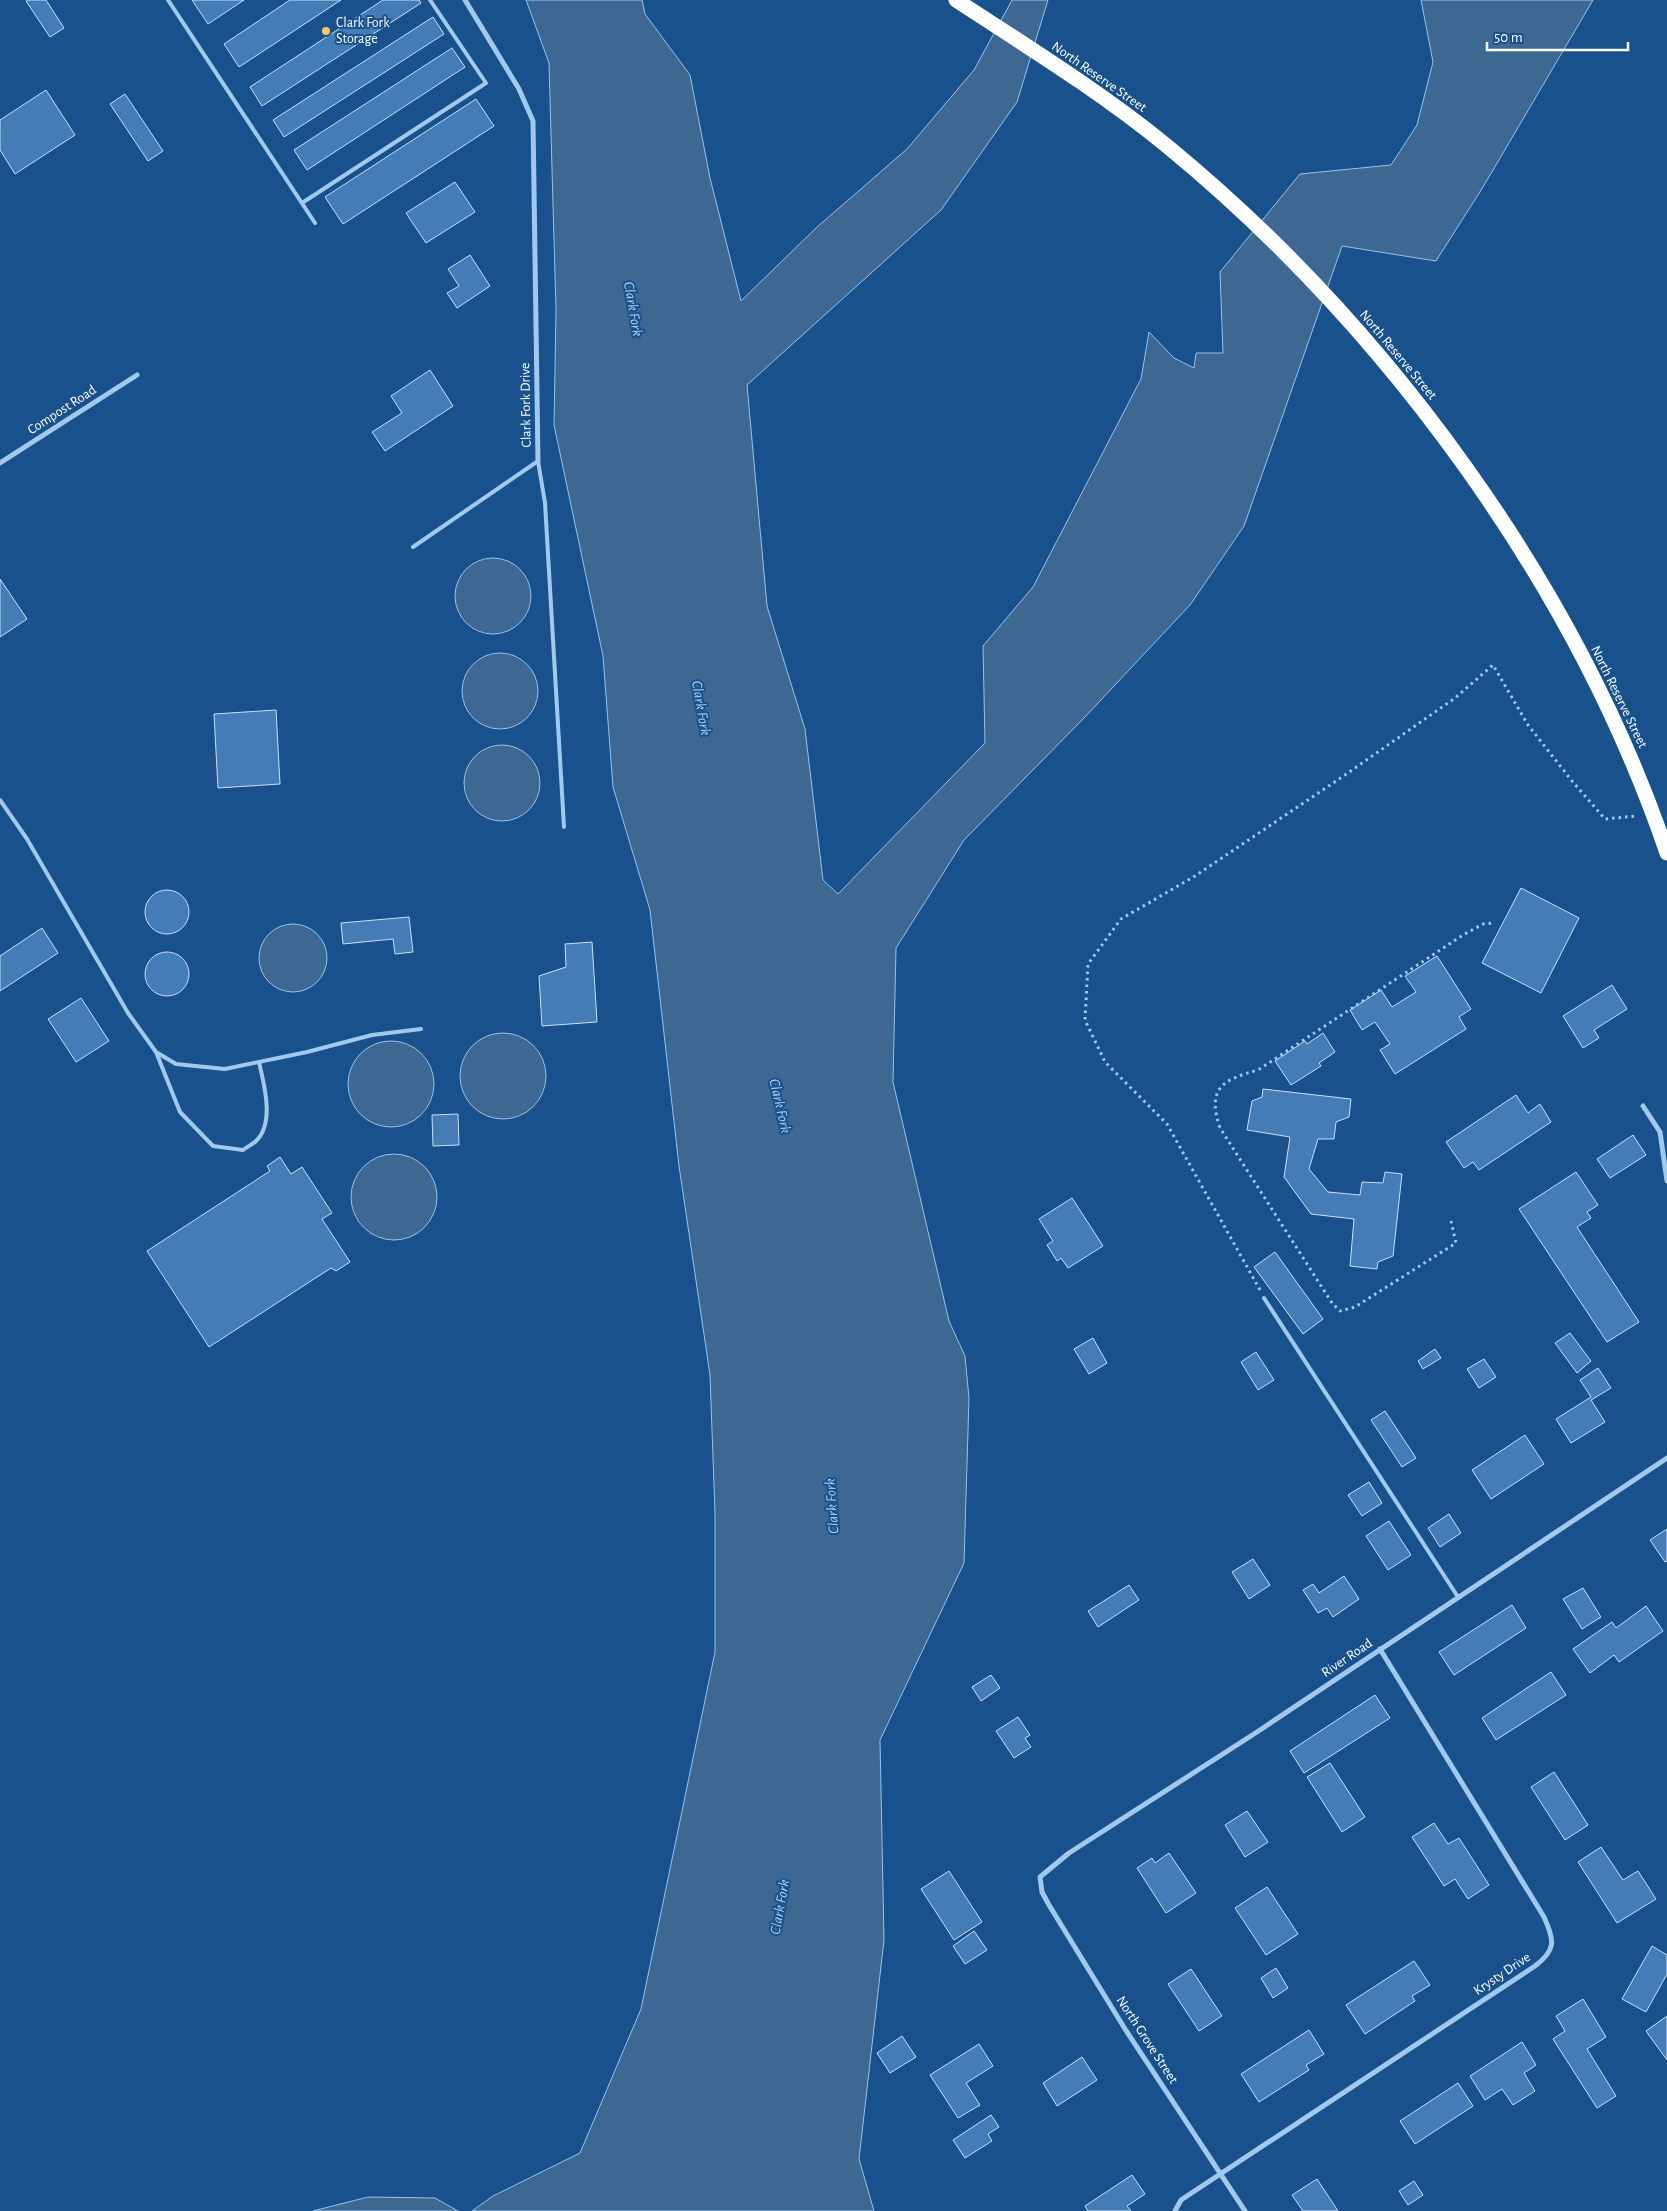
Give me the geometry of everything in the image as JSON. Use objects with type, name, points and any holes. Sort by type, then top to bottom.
[{"type":"highway","name":"North Reserve Street","points":[[956,0],[1091,88],[1166,145],[1245,214],[1370,345],[1453,448],[1560,613],[1610,712],[1654,814],[1667,853]]},
{"type":"street","name":"Clark Fork Drive","points":[[465,0],[520,89],[533,121],[538,461]]},
{"type":"street","name":"Compost Road","points":[[0,463],[136,375]]},
{"type":"street","points":[[1643,1106],[1660,1132],[1667,1181]]},
{"type":"street","name":"River Road","points":[[1040,1877],[1069,1854],[1667,1458]]},
{"type":"street","name":"Krysty Drive","points":[[1175,2211],[1181,2200],[1535,1966],[1550,1952],[1552,1938],[1544,1917],[1380,1649]]},
{"type":"street","name":"North Grove Street","points":[[1040,1877],[1042,1892],[1049,1905],[1125,2029],[1245,2211]]},
{"type":"lane","points":[[168,0],[315,223]]},
{"type":"lane","points":[[302,203],[486,83],[430,0]]},
{"type":"lane","points":[[413,547],[538,461]]},
{"type":"lane","name":"Clark Fork Drive","points":[[538,461],[545,504],[564,827]]},
{"type":"lane","points":[[0,800],[27,838],[128,1013],[156,1052],[180,1112],[213,1146],[243,1150],[257,1141],[260,1136],[268,1103],[260,1062]]},
{"type":"lane","points":[[156,1052],[176,1064],[225,1070],[372,1035],[421,1030]]},
{"type":"lane","points":[[1264,1298],[1458,1597]]},
{"type":"path","points":[[1264,1298],[1167,1124],[1105,1062],[1085,1020],[1088,964],[1121,919],[1194,876],[1344,775],[1455,698],[1493,665],[1528,725],[1572,781],[1606,819],[1654,814]]},
{"type":"path","points":[[1451,1221],[1456,1242],[1355,1307],[1340,1311],[1332,1303],[1220,1128],[1214,1110],[1215,1099],[1222,1085],[1234,1076],[1258,1070],[1462,935],[1483,924],[1493,923]]},
{"type":"water","name":"Clark Fork","points":[[526,0],[642,0],[645,14],[690,75],[710,178],[741,301],[816,228],[907,149],[974,70],[1012,0],[1048,0],[1017,102],[941,210],[747,385],[767,606],[805,729],[823,880],[838,894],[985,743],[983,646],[1033,587],[1141,379],[1149,332],[1174,358],[1194,368],[1196,353],[1223,353],[1220,272],[1300,174],[1391,165],[1417,125],[1433,62],[1421,0],[1593,0],[1483,187],[1436,261],[1342,246],[1244,526],[1190,605],[1084,718],[964,840],[896,948],[893,1082],[949,1321],[965,1356],[969,1398],[964,1563],[880,1740],[884,1940],[859,2159],[874,2211],[472,2211],[493,2196],[580,2153],[641,2009],[715,1652],[715,1513],[710,1375],[679,1166],[650,910],[613,787],[603,656],[554,425],[556,310],[549,63]]},
{"type":"water","points":[[486,558],[500,558],[514,564],[525,575],[531,589],[528,611],[520,623],[500,634],[486,634],[472,628],[461,617],[455,603],[455,589],[461,575],[472,564]]},
{"type":"water","points":[[493,653],[507,653],[521,659],[532,670],[538,684],[535,706],[527,718],[507,729],[493,729],[479,723],[468,712],[462,698],[462,684],[468,670],[479,659]]},
{"type":"water","points":[[495,745],[509,745],[523,751],[534,762],[540,776],[537,798],[529,810],[509,821],[495,821],[481,815],[470,804],[464,790],[464,776],[470,762],[481,751]]},
{"type":"water","points":[[293,924],[306,926],[317,934],[325,945],[327,958],[325,971],[317,982],[306,990],[293,992],[280,990],[269,982],[261,971],[259,958],[261,945],[269,934],[280,926]]},
{"type":"water","points":[[503,1033],[519,1036],[527,1040],[539,1052],[543,1060],[546,1076],[543,1092],[539,1100],[527,1112],[519,1116],[503,1119],[487,1116],[479,1112],[467,1100],[463,1092],[460,1076],[463,1060],[467,1052],[479,1040],[487,1036]]},
{"type":"water","points":[[391,1041],[415,1048],[427,1060],[434,1084],[427,1108],[415,1120],[391,1127],[367,1120],[355,1108],[348,1084],[355,1060],[367,1048]]},
{"type":"water","points":[[394,1154],[418,1161],[430,1173],[437,1197],[430,1221],[418,1233],[394,1240],[370,1233],[358,1221],[351,1197],[358,1173],[370,1161]]},
{"type":"water","points":[[368,2197],[435,2198],[458,2211],[313,2211]]},
{"type":"building","points":[[46,0],[64,28],[50,37],[26,1]]},
{"type":"building","points":[[192,0],[244,0],[208,24]]},
{"type":"building","points":[[290,0],[341,0],[239,67],[224,44]]},
{"type":"building","points":[[383,0],[419,0],[421,3],[262,106],[250,87]]},
{"type":"building","points":[[433,17],[444,34],[284,137],[273,120]]},
{"type":"building","points":[[452,48],[465,67],[307,170],[294,150]]},
{"type":"building","points":[[46,90],[75,135],[15,174],[0,150],[0,120]]},
{"type":"building","points":[[125,94],[163,151],[148,161],[110,104]]},
{"type":"building","points":[[476,99],[494,126],[343,224],[325,197]]},
{"type":"building","points":[[455,182],[475,212],[426,243],[406,213]]},
{"type":"building","points":[[470,255],[490,286],[457,308],[447,293],[459,286],[448,269]]},
{"type":"building","points":[[430,370],[453,406],[385,451],[372,432],[402,413],[391,396]]},
{"type":"building","points":[[0,579],[27,619],[0,637]]},
{"type":"building","points":[[276,710],[280,784],[218,788],[214,714]]},
{"type":"building","points":[[1521,888],[1579,918],[1541,993],[1482,963]]},
{"type":"building","points":[[163,890],[171,890],[183,896],[189,912],[183,928],[171,934],[163,934],[151,928],[145,916],[145,908],[151,896]]},
{"type":"building","points":[[409,917],[413,952],[395,954],[393,939],[343,944],[341,923]]},
{"type":"building","points":[[42,928],[58,953],[0,991],[0,956]]},
{"type":"building","points":[[592,942],[597,1022],[542,1026],[539,976],[566,967],[565,944]]},
{"type":"building","points":[[163,952],[171,952],[183,958],[189,974],[183,990],[171,996],[163,996],[151,990],[145,978],[145,970],[151,958]]},
{"type":"building","points":[[1437,956],[1471,1009],[1459,1017],[1466,1029],[1395,1074],[1380,1050],[1390,1044],[1375,1022],[1362,1030],[1350,1010],[1381,990],[1392,1007],[1416,992],[1405,976]]},
{"type":"building","points":[[1612,985],[1627,1009],[1594,1030],[1599,1038],[1583,1048],[1563,1016]]},
{"type":"building","points":[[81,998],[109,1041],[76,1062],[48,1019]]},
{"type":"building","points":[[1323,1033],[1335,1052],[1319,1063],[1321,1066],[1291,1085],[1275,1061],[1305,1041],[1307,1044]]},
{"type":"building","points":[[1263,1089],[1351,1099],[1349,1117],[1336,1122],[1334,1139],[1318,1139],[1309,1169],[1328,1192],[1360,1195],[1362,1182],[1383,1183],[1385,1172],[1402,1174],[1393,1256],[1378,1262],[1377,1269],[1350,1266],[1354,1219],[1311,1214],[1284,1177],[1290,1137],[1247,1130],[1252,1101],[1262,1097]]},
{"type":"building","points":[[1516,1095],[1528,1113],[1540,1104],[1551,1122],[1479,1170],[1473,1162],[1464,1168],[1446,1142]]},
{"type":"building","points":[[458,1114],[459,1145],[433,1146],[432,1115]]},
{"type":"building","points":[[1633,1135],[1646,1155],[1610,1178],[1597,1159]]},
{"type":"building","points":[[280,1157],[291,1174],[302,1167],[332,1213],[322,1219],[350,1262],[336,1271],[331,1268],[209,1347],[147,1251],[270,1171],[267,1166]]},
{"type":"building","points":[[1576,1172],[1598,1205],[1587,1212],[1591,1218],[1577,1227],[1639,1322],[1607,1342],[1519,1209]]},
{"type":"building","points":[[1072,1198],[1103,1246],[1068,1268],[1061,1258],[1057,1261],[1047,1245],[1053,1241],[1039,1219]]},
{"type":"building","points":[[1275,1252],[1323,1319],[1303,1334],[1254,1267]]},
{"type":"building","points":[[1570,1333],[1591,1361],[1577,1373],[1555,1343]]},
{"type":"building","points":[[1093,1338],[1107,1363],[1089,1374],[1074,1349]]},
{"type":"building","points":[[1435,1349],[1441,1358],[1423,1369],[1418,1361]]},
{"type":"building","points":[[1256,1352],[1274,1380],[1258,1390],[1241,1362]]},
{"type":"building","points":[[1484,1359],[1496,1377],[1479,1388],[1467,1369]]},
{"type":"building","points":[[1598,1368],[1611,1388],[1591,1400],[1605,1422],[1571,1443],[1556,1419],[1591,1397],[1580,1380]]},
{"type":"building","points":[[1385,1411],[1416,1458],[1402,1467],[1371,1420]]},
{"type":"building","points":[[1525,1435],[1544,1464],[1491,1499],[1472,1470]]},
{"type":"building","points":[[1369,1482],[1382,1503],[1362,1516],[1348,1495]]},
{"type":"building","points":[[1449,1514],[1461,1533],[1440,1547],[1428,1528]]},
{"type":"building","points":[[1389,1521],[1411,1555],[1388,1570],[1366,1536]]},
{"type":"building","points":[[1667,1529],[1667,1561],[1665,1562],[1650,1540]]},
{"type":"building","points":[[1253,1559],[1270,1585],[1249,1599],[1232,1572]]},
{"type":"building","points":[[1344,1576],[1359,1599],[1333,1617],[1327,1608],[1318,1613],[1303,1590],[1313,1584],[1319,1593]]},
{"type":"building","points":[[1129,1585],[1139,1600],[1098,1627],[1088,1611]]},
{"type":"building","points":[[1583,1588],[1601,1617],[1582,1629],[1563,1599]]},
{"type":"building","points":[[1512,1605],[1526,1628],[1454,1675],[1439,1652]]},
{"type":"building","points":[[1646,1606],[1663,1631],[1619,1662],[1614,1655],[1590,1673],[1573,1649],[1612,1622],[1616,1628]]},
{"type":"building","points":[[1551,1672],[1566,1695],[1496,1740],[1482,1718]]},
{"type":"building","points":[[991,1675],[1000,1688],[981,1701],[972,1687]]},
{"type":"building","points":[[1375,1695],[1390,1718],[1304,1773],[1290,1751]]},
{"type":"building","points":[[1018,1717],[1030,1735],[1025,1738],[1031,1747],[1014,1758],[996,1731]]},
{"type":"building","points":[[1330,1763],[1365,1817],[1342,1832],[1307,1777]]},
{"type":"building","points":[[1554,1772],[1588,1825],[1565,1840],[1531,1787]]},
{"type":"building","points":[[1247,1811],[1268,1842],[1245,1857],[1225,1825]]},
{"type":"building","points":[[1434,1823],[1448,1844],[1459,1838],[1489,1885],[1468,1899],[1455,1879],[1444,1886],[1412,1837]]},
{"type":"building","points":[[1601,1847],[1623,1880],[1638,1871],[1656,1899],[1617,1923],[1578,1862]]},
{"type":"building","points":[[1169,1853],[1196,1893],[1166,1913],[1137,1868],[1152,1858],[1155,1863]]},
{"type":"building","points":[[949,1871],[982,1922],[954,1940],[921,1889]]},
{"type":"building","points":[[1267,1887],[1298,1934],[1266,1955],[1235,1908]]},
{"type":"building","points":[[974,1931],[987,1950],[965,1964],[953,1946]]},
{"type":"building","points":[[1652,1946],[1667,1955],[1667,1974],[1646,2012],[1622,1999]]},
{"type":"building","points":[[1414,1961],[1430,1985],[1412,1996],[1415,2001],[1365,2034],[1346,2005]]},
{"type":"building","points":[[1276,1968],[1288,1988],[1273,1998],[1261,1978]]},
{"type":"building","points":[[1191,1969],[1222,2016],[1199,2031],[1168,1984]]},
{"type":"building","points":[[1583,1999],[1606,2037],[1587,2049],[1616,2096],[1597,2108],[1553,2039],[1565,2031],[1556,2016]]},
{"type":"building","points":[[1667,2016],[1667,2060],[1646,2031]]},
{"type":"building","points":[[1309,2030],[1324,2054],[1306,2065],[1309,2070],[1259,2102],[1241,2074]]},
{"type":"building","points":[[902,2036],[916,2057],[890,2073],[877,2053]]},
{"type":"building","points":[[1522,2042],[1536,2065],[1524,2073],[1535,2091],[1513,2105],[1502,2089],[1485,2100],[1470,2076]]},
{"type":"building","points":[[979,2044],[993,2066],[966,2083],[980,2105],[958,2118],[930,2075]]},
{"type":"building","points":[[1082,2057],[1097,2080],[1057,2106],[1043,2083]]},
{"type":"building","points":[[1458,2083],[1473,2106],[1415,2144],[1400,2121]]},
{"type":"building","points":[[991,2115],[999,2127],[988,2134],[992,2141],[965,2158],[953,2140]]},
{"type":"building","points":[[1132,2175],[1145,2194],[1127,2206],[1131,2211],[1088,2211],[1085,2206]]},
{"type":"building","points":[[1317,2179],[1338,2211],[1303,2211],[1292,2195]]},
{"type":"building","points":[[1414,2181],[1423,2195],[1408,2205],[1399,2191]]},
{"type":"place","name":"Clark Fork Storage","points":[[326,31]]}]
